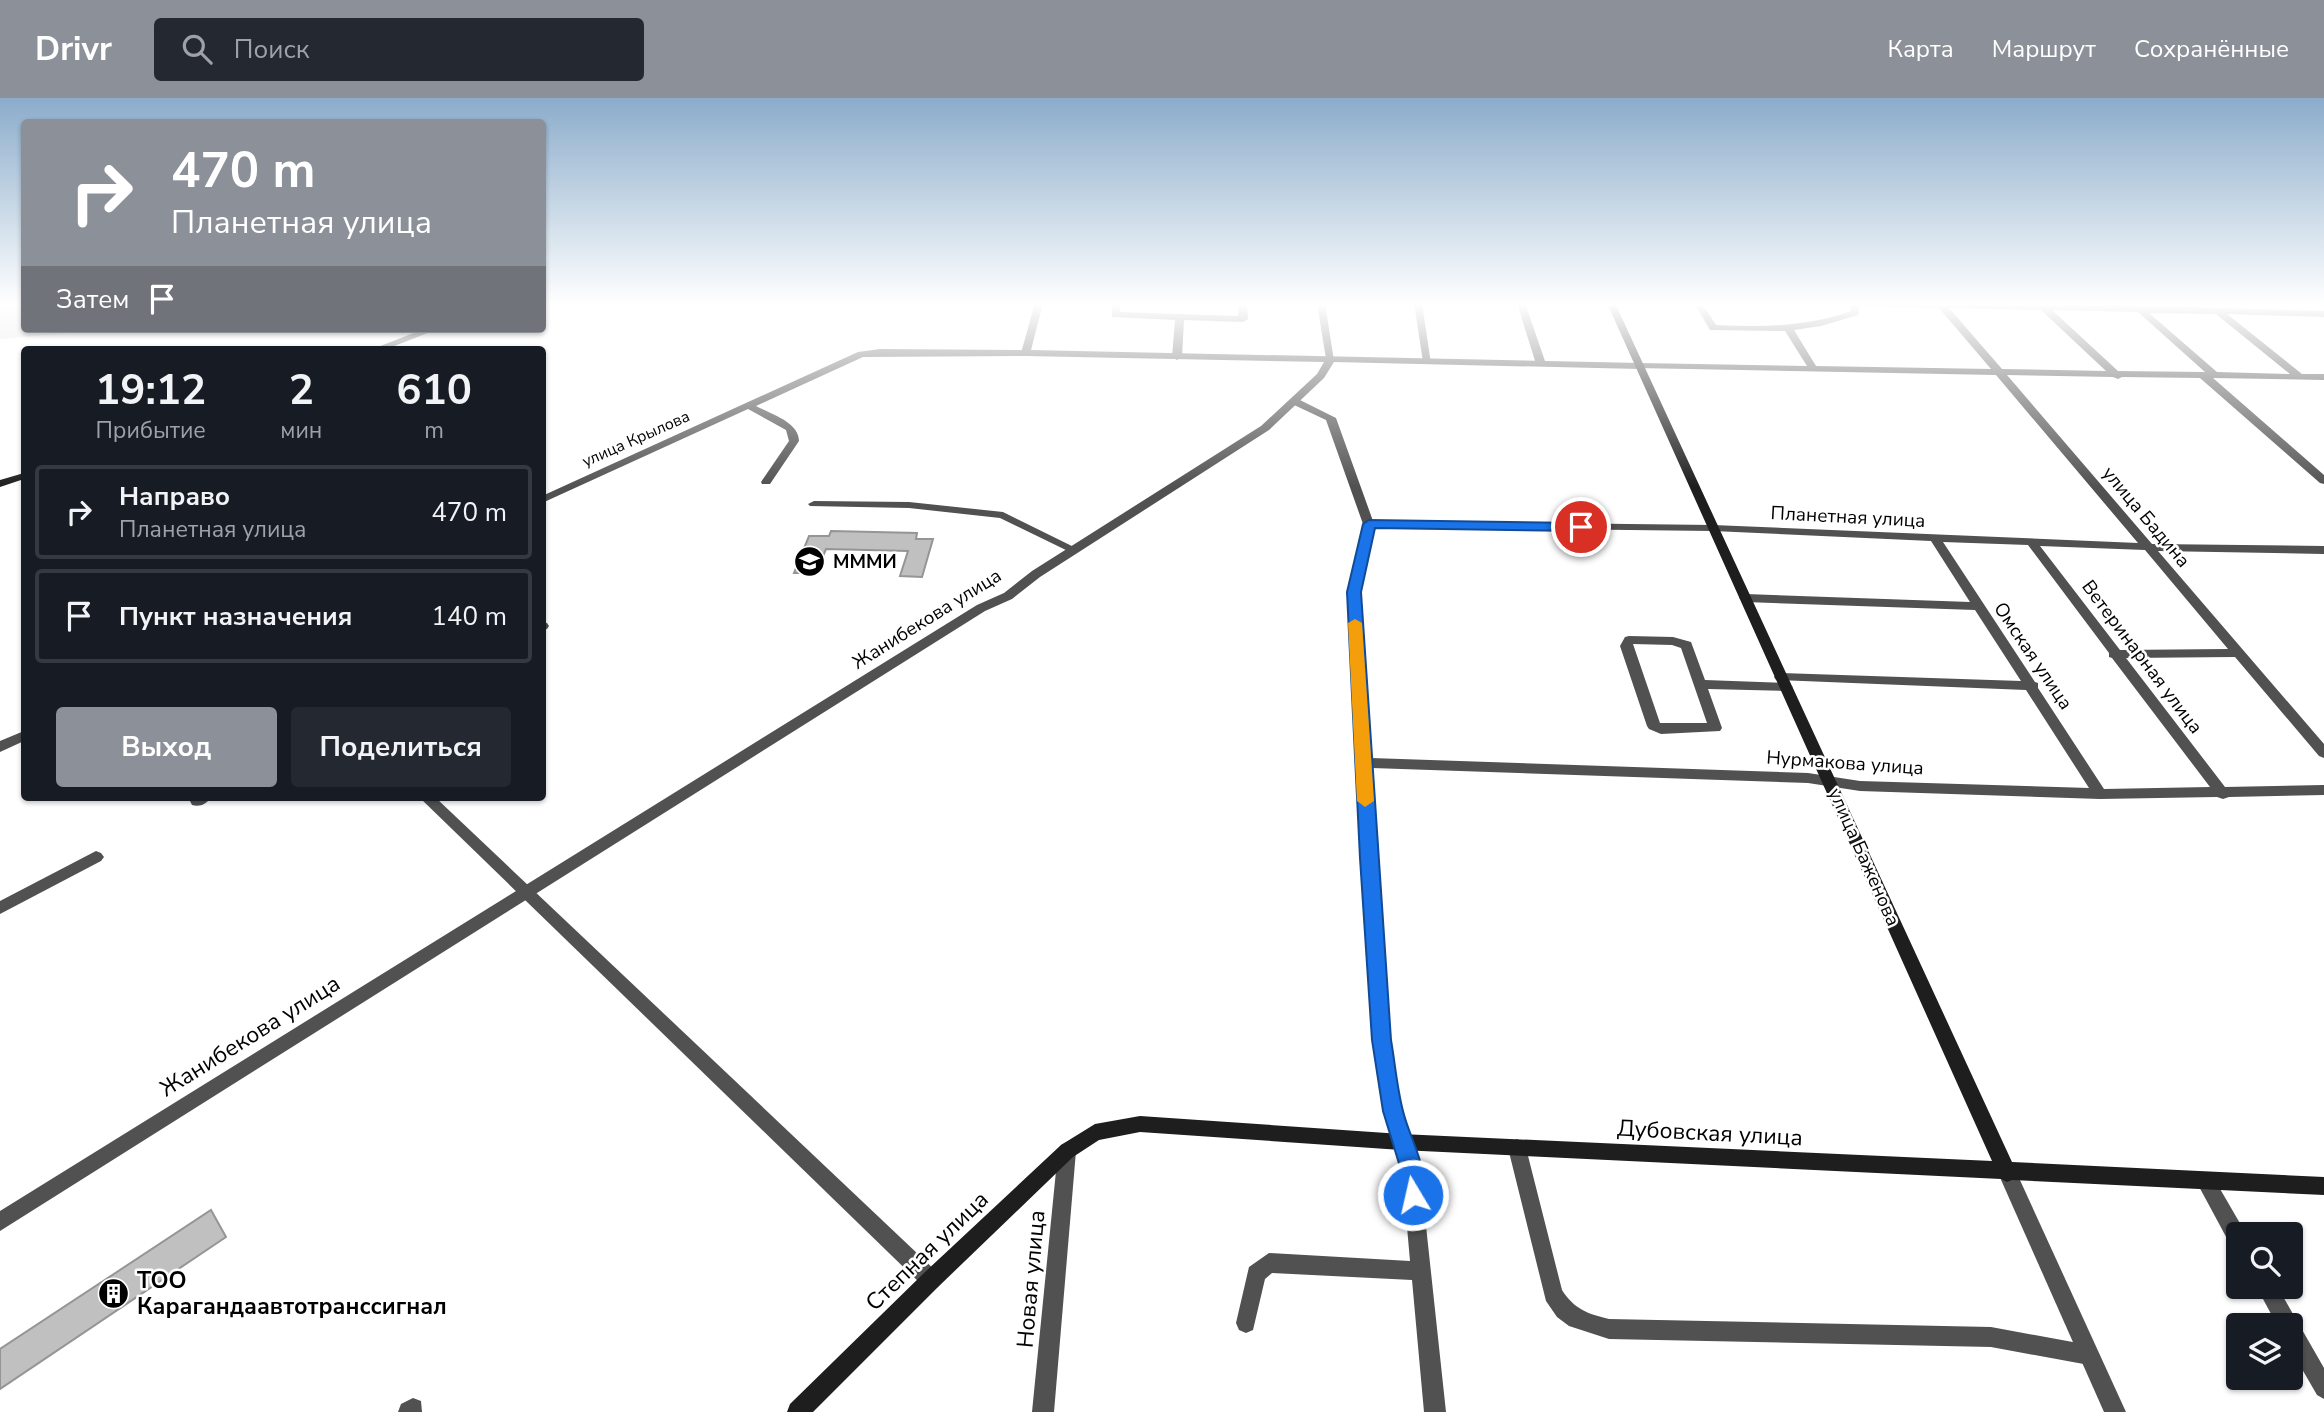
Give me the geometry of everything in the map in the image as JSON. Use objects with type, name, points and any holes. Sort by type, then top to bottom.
[{"type":"main road","name":"улица Баженова","points":[[1640,366],[2007,1173]]},
{"type":"main road","points":[[0,484],[21,477]]},
{"type":"main road","name":"Дубовская улица","points":[[1095,1132],[1140,1124],[1401,1142],[2007,1173],[2324,1186]]},
{"type":"main road","name":"Степная улица","points":[[798,1412],[1067,1151],[1095,1132]]},
{"type":"street","name":"улица Крылова","points":[[546,498],[843,364]]},
{"type":"street","name":"Жанибекова улица","points":[[0,1222],[981,608],[1008,596],[1074,550],[1265,428],[1296,402],[1321,376],[1328,364]]},
{"type":"street","name":"улица Крылова","points":[[1557,364],[2118,376],[2324,377]]},
{"type":"street","points":[[1810,364],[1814,370]]},
{"type":"street","name":"улица Бадина","points":[[1994,364],[2324,753]]},
{"type":"street","points":[[2105,364],[2118,376]]},
{"type":"street","points":[[2198,364],[2324,481]]},
{"type":"street","points":[[2284,364],[2300,377]]},
{"type":"street","points":[[1296,402],[1331,418],[1369,524],[1354,592],[1381,1040],[1393,1111],[1411,1170],[1436,1412]]},
{"type":"street","points":[[751,407],[785,425],[794,434],[794,441],[766,482]]},
{"type":"street","points":[[814,503],[909,505],[1003,515],[1074,550]]},
{"type":"street","name":"Планетная улица","points":[[1369,524],[1713,528],[2032,543],[2324,550]]},
{"type":"street","name":"Омская улица","points":[[1935,538],[1976,606],[2033,686],[2101,794]]},
{"type":"street","name":"Ветеринарная улица","points":[[2032,543],[2222,794]]},
{"type":"street","points":[[1745,598],[1976,606]]},
{"type":"street","points":[[1626,641],[1673,641],[1686,645],[1701,684],[1715,728],[1657,728],[1626,641]]},
{"type":"street","points":[[2114,654],[2238,653]]},
{"type":"street","points":[[1701,684],[1783,682],[2033,686]]},
{"type":"street","points":[[0,747],[21,737]]},
{"type":"street","name":"Нурмакова улица","points":[[1363,763],[1808,778],[1886,787],[2101,794],[2222,794],[2324,790]]},
{"type":"street","points":[[430,801],[932,1280]]},
{"type":"street","points":[[0,908],[96,857]]},
{"type":"street","points":[[1517,1148],[1553,1294],[1563,1311],[1582,1323],[1609,1329],[1991,1337],[2089,1355]]},
{"type":"street","name":"Новая улица","points":[[1043,1412],[1067,1151]]},
{"type":"street","name":"улица Баженова","points":[[2007,1173],[2115,1412]]},
{"type":"street","points":[[2205,1181],[2228,1222]]},
{"type":"street","points":[[1246,1323],[1256,1274],[1269,1263],[1421,1271]]},
{"type":"street","points":[[2303,1351],[2324,1388]]},
{"type":"building","name":"МММИ","points":[[831,531],[917,533],[916,539],[933,539],[922,577],[900,576],[908,551],[826,549],[816,573],[794,573],[809,536],[829,536]]},
{"type":"building","name":"ТОО Карагандаавтотранссигнал","points":[[211,1210],[226,1237],[0,1389],[0,1349]]},
{"type":"slow traffic","points":[[1355,623],[1365,801]]},
{"type":"place","name":"МММИ","points":[[810,562]]},
{"type":"place","name":"ТОО Карагандаавтотранссигнал","points":[[114,1293]]},
{"type":"route","points":[[1413,1195],[1411,1170],[1393,1111],[1381,1040],[1368,858],[1354,592],[1369,524],[1581,527]]}]
